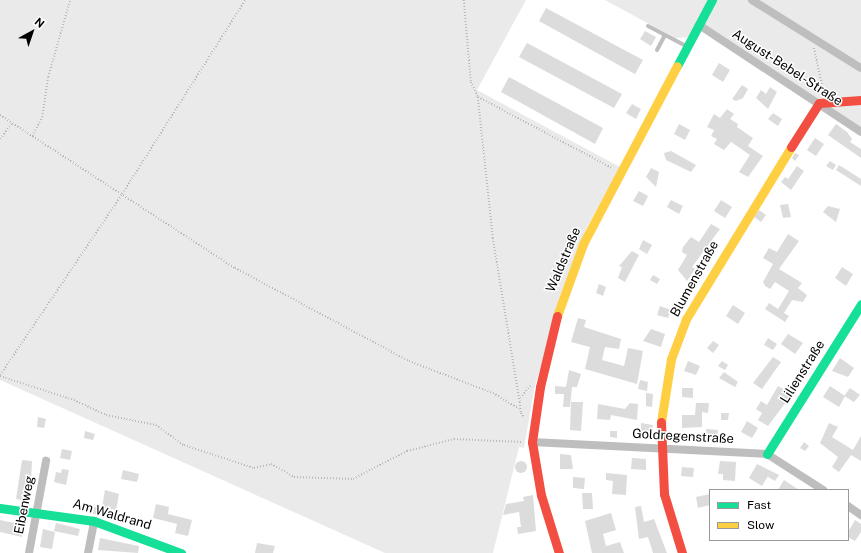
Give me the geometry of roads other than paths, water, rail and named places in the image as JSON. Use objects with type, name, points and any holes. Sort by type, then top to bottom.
[{"type":"street","name":"Waldstraße","points":[[559,553],[541,495],[532,442],[540,386],[563,294],[583,244],[686,46],[712,0]]},
{"type":"street","points":[[752,0],[861,68]]},
{"type":"street","name":"August-Bebel-Straße","points":[[699,25],[821,103],[861,132]]},
{"type":"street","points":[[821,103],[861,100]]},
{"type":"street","name":"Blumenstraße","points":[[682,553],[664,494],[659,447],[660,418],[671,359],[686,319],[749,212],[821,103]]},
{"type":"street","name":"Lilienstraße","points":[[767,454],[861,304]]},
{"type":"street","name":"Goldregenstraße","points":[[532,442],[659,447],[767,454],[821,489]]},
{"type":"street","name":"Eibenweg","points":[[29,553],[46,461]]},
{"type":"street","points":[[849,507],[861,515]]},
{"type":"street","name":"Am Waldrand","points":[[0,508],[94,521],[169,550],[181,553]]},
{"type":"street","points":[[88,553],[94,521]]},
{"type":"lane","points":[[648,26],[686,46]]},
{"type":"lane","points":[[657,50],[665,35]]}]
